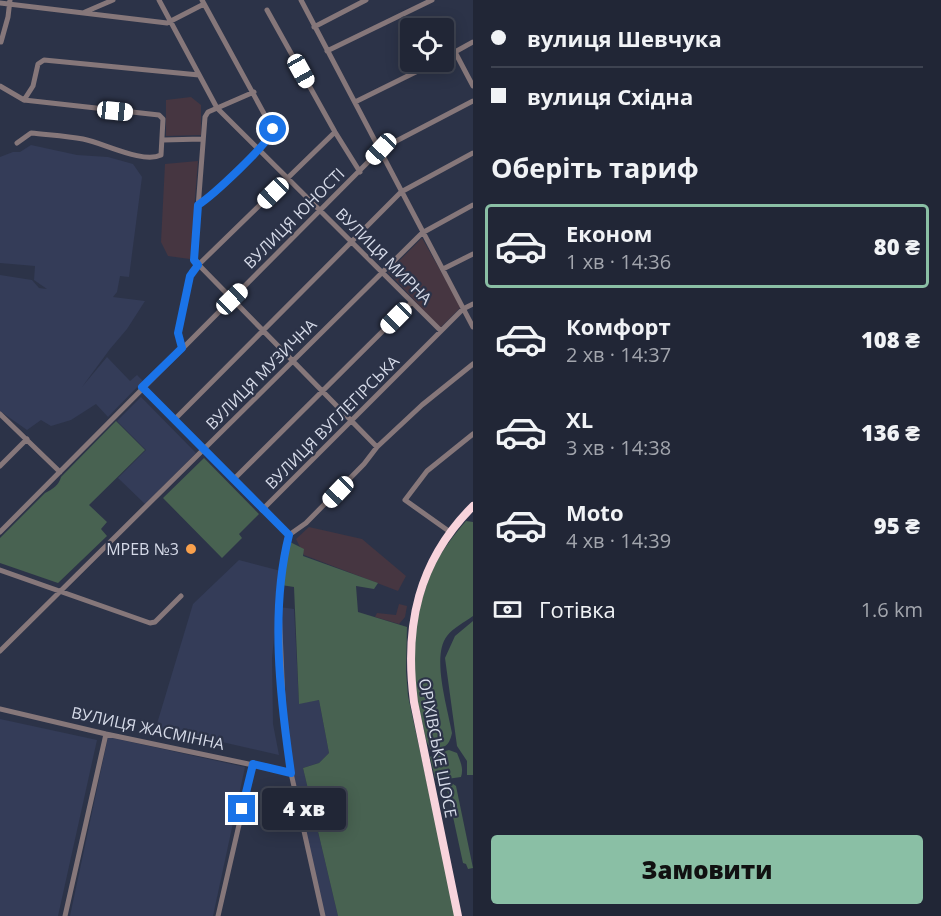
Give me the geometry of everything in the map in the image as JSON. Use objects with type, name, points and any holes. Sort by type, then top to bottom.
[{"type":"highway","name":"ОРІХІВСЬКЕ ШОСЕ","points":[[458,916],[411,681],[412,624],[422,584],[432,560],[450,532],[473,506]]},
{"type":"street","points":[[84,13],[113,0]]},
{"type":"street","name":"ВУЛИЦЯ МИРНА","points":[[159,0],[217,108],[441,331]]},
{"type":"street","points":[[301,0],[473,327]]},
{"type":"street","points":[[314,27],[366,0]]},
{"type":"street","points":[[327,51],[429,1]]},
{"type":"street","points":[[2,42],[9,2]]},
{"type":"street","points":[[0,3],[22,3],[159,23],[171,22],[203,2],[254,92],[272,126],[273,133],[210,197],[198,205]]},
{"type":"street","points":[[267,10],[360,172]]},
{"type":"street","points":[[473,42],[455,52],[473,86]]},
{"type":"street","points":[[24,100],[33,86],[38,64],[44,60],[199,75]]},
{"type":"street","points":[[355,102],[416,72]]},
{"type":"street","points":[[1,88],[24,100],[159,116],[163,119],[161,155],[156,157],[124,153],[109,146],[83,140],[31,133],[17,142]]},
{"type":"street","points":[[254,92],[208,112],[205,117],[194,260],[377,447]]},
{"type":"street","name":"ВУЛИЦЯ ЮНОСТІ","points":[[0,532],[381,149],[473,101]]},
{"type":"street","points":[[182,348],[178,333],[190,276],[198,265],[335,132]]},
{"type":"street","points":[[163,140],[202,139]]},
{"type":"street","points":[[174,420],[401,192],[473,153]]},
{"type":"street","name":"ВУЛИЦЯ МУЗИЧНА","points":[[0,651],[422,232],[473,205]]},
{"type":"street","points":[[443,269],[473,254]]},
{"type":"street","points":[[233,480],[411,303]]},
{"type":"street","name":"ВУЛИЦЯ ВУГЛЕГІРСЬКА","points":[[262,510],[463,309],[473,304]]},
{"type":"street","points":[[323,916],[291,773],[283,716],[279,607],[282,571],[289,535],[298,530],[318,511],[364,464],[377,447],[422,405],[473,364]]},
{"type":"street","points":[[142,387],[289,535]]},
{"type":"street","points":[[0,414],[60,472]]},
{"type":"street","points":[[450,532],[405,500],[426,471],[473,434]]},
{"type":"street","points":[[0,466],[27,439]]},
{"type":"street","points":[[0,570],[152,624],[181,597]]},
{"type":"street","name":"ВУЛИЦЯ ЖАСМІННА","points":[[0,709],[291,773]]},
{"type":"street","points":[[65,916],[106,734]]},
{"type":"street","points":[[218,916],[253,764]]},
{"type":"shaded area","points":[[191,97],[201,105],[201,135],[166,136],[166,100]]},
{"type":"shaded area","points":[[31,145],[77,155],[108,157],[133,164],[142,177],[129,277],[120,276],[117,292],[113,297],[145,301],[127,329],[82,387],[107,357],[130,381],[137,375],[143,381],[108,417],[96,404],[71,420],[51,426],[41,420],[27,430],[0,411],[0,275],[32,280],[39,288],[47,289],[34,280],[35,266],[0,263],[0,157],[20,152]]},
{"type":"shaded area","points":[[198,161],[190,259],[168,256],[161,242],[165,164]]},
{"type":"shaded area","points":[[422,238],[461,307],[440,328],[388,272]]},
{"type":"shaded area","points":[[141,397],[196,453],[145,504],[118,478],[146,450],[117,421]]},
{"type":"shaded area","points":[[309,527],[362,539],[406,576],[398,591],[304,555],[296,539]]},
{"type":"shaded area","points":[[239,560],[281,571],[272,658],[273,724],[279,755],[156,727],[193,604]]},
{"type":"shaded area","points":[[399,604],[407,606],[405,617],[399,624],[375,617],[377,613],[396,615]]},
{"type":"shaded area","points":[[279,607],[294,609],[299,703],[319,700],[329,753],[319,763],[303,768],[338,916],[323,916],[291,773],[284,725]]},
{"type":"shaded area","points":[[0,719],[97,740],[58,916],[0,916]]},
{"type":"shaded area","points":[[108,737],[245,767],[213,916],[70,916]]},
{"type":"green space","points":[[116,421],[145,450],[89,505],[107,522],[101,529],[107,536],[58,583],[0,563],[0,538],[45,493],[55,487],[61,477]]},
{"type":"green space","points":[[204,458],[259,514],[239,534],[242,538],[222,558],[163,498]]},
{"type":"green space","points":[[466,521],[473,522],[473,616],[450,633],[442,645],[440,669],[452,733],[445,746],[431,750],[426,740],[416,697],[413,659],[415,632],[425,590],[434,567],[448,543]]},
{"type":"green space","points":[[288,541],[304,549],[303,556],[378,583],[374,589],[356,586],[358,612],[407,627],[408,696],[456,916],[338,916],[303,768],[319,763],[329,753],[319,700],[299,704],[294,587],[281,585]]},
{"type":"green space","points":[[473,621],[473,775],[467,775],[467,761],[457,746],[445,658],[455,636]]},
{"type":"green space","points":[[449,750],[457,753],[462,774],[461,777],[440,780],[435,778],[430,757]]},
{"type":"green space","points":[[448,785],[456,786],[473,868],[468,869],[463,863],[447,789]]},
{"type":"place","name":"МРЕВ №3","points":[[191,549]]},
{"type":"route","points":[[242,809],[253,764],[291,773],[281,686],[279,607],[282,571],[289,535],[142,387],[182,348],[178,333],[190,276],[198,265],[194,260],[198,205],[210,197],[258,149],[273,133],[273,129]]}]
